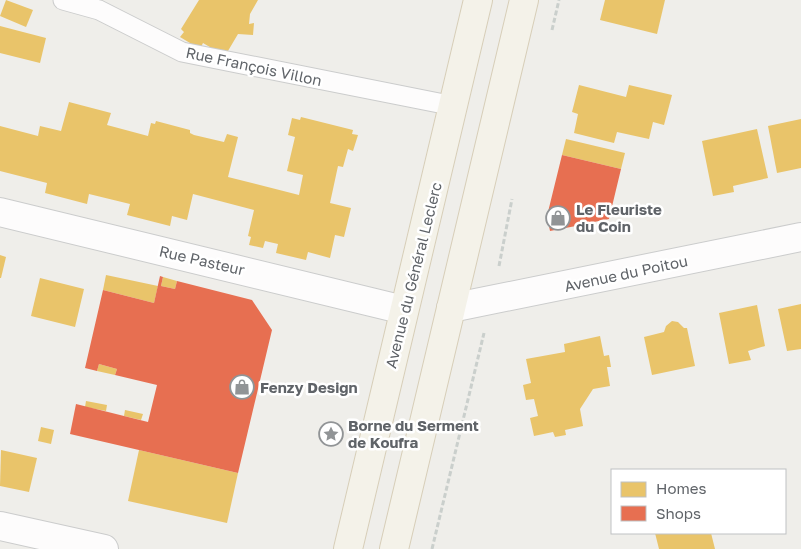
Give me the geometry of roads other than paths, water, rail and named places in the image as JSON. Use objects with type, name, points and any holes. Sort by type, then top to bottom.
[{"type":"main road","name":"Avenue du Général Leclerc","points":[[348,549],[478,0]]},
{"type":"main road","points":[[394,549],[524,0]]},
{"type":"street","name":"Rue Pasteur","points":[[0,212],[404,310]]},
{"type":"street","name":"Avenue du Poitou","points":[[451,308],[801,237]]},
{"type":"street","points":[[0,526],[104,549]]},
{"type":"lane","name":"Rue François Villon","points":[[63,0],[101,5],[182,52],[454,106]]},
{"type":"place","name":"Le Fleuriste du Coin","points":[[558,218]]},
{"type":"place","name":"Fenzy Design","points":[[242,387]]},
{"type":"place","name":"Borne du Serment de Koufra","points":[[331,434]]}]
